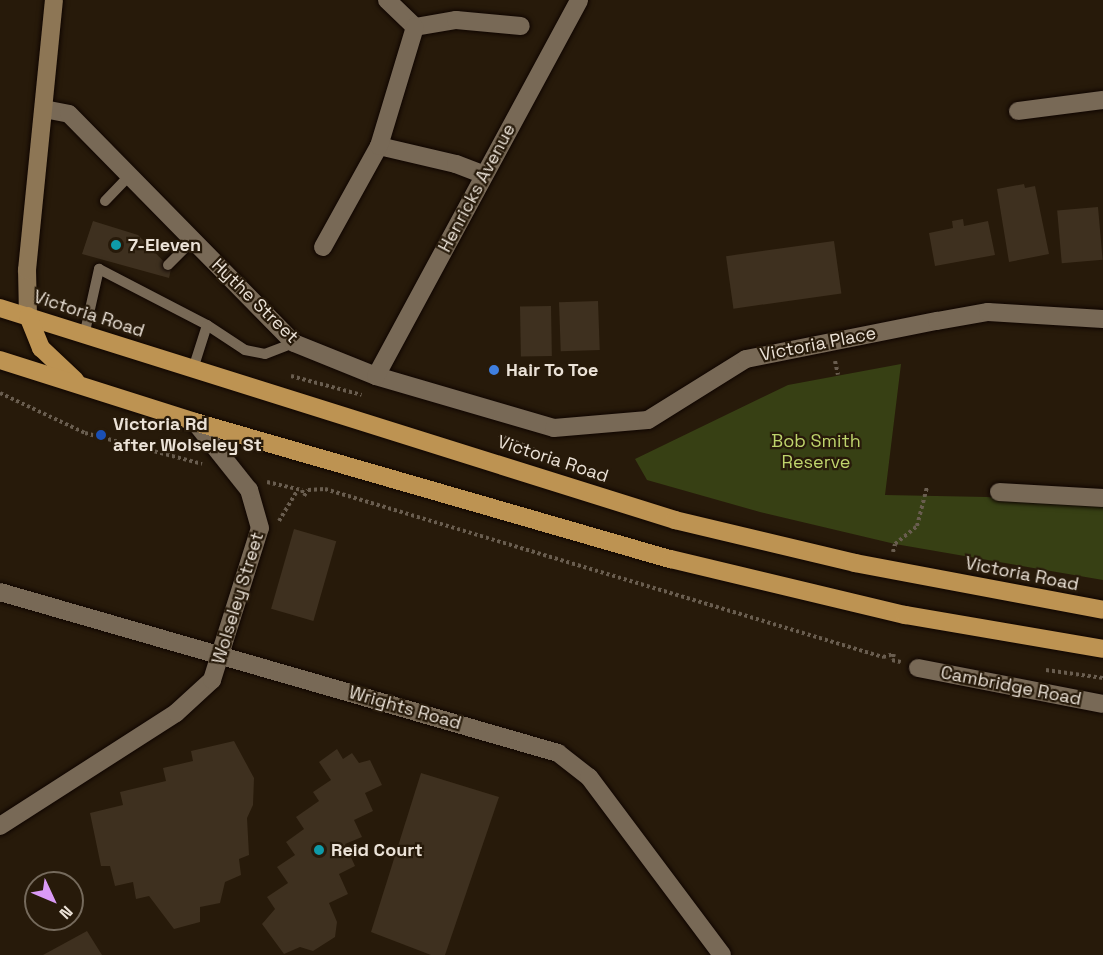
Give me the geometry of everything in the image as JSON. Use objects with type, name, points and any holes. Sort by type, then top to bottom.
[{"type":"highway","name":"Victoria Road","points":[[0,308],[675,520],[855,562],[1103,610]]},
{"type":"highway","points":[[28,316],[41,348],[85,389]]},
{"type":"highway","points":[[0,360],[85,389],[195,422],[671,560],[905,615],[1103,649]]},
{"type":"street","points":[[28,316],[27,270],[54,0]]},
{"type":"street","points":[[387,0],[415,27]]},
{"type":"street","name":"Henricks Avenue","points":[[376,376],[579,0]]},
{"type":"street","points":[[415,27],[456,20],[521,26]]},
{"type":"street","points":[[322,247],[379,146],[415,27]]},
{"type":"street","points":[[1018,111],[1103,100]]},
{"type":"street","name":"Hythe Street","points":[[44,109],[69,114],[294,343],[376,376]]},
{"type":"street","points":[[379,146],[456,164],[484,176]]},
{"type":"street","name":"Victoria Place","points":[[376,376],[554,428],[648,420],[746,358],[988,312],[1103,319]]},
{"type":"street","name":"Wolseley Street","points":[[0,826],[195,700],[212,680],[222,658],[260,528],[255,501],[242,479],[195,422]]},
{"type":"street","points":[[999,492],[1103,498]]},
{"type":"street","name":"Wrights Road","points":[[0,592],[222,658],[558,753],[589,777],[722,955]]},
{"type":"street","name":"Cambridge Road","points":[[911,665],[1103,704]]},
{"type":"lane","points":[[105,201],[129,176]]},
{"type":"lane","points":[[168,265],[193,240]]},
{"type":"lane","points":[[84,336],[99,269],[207,325],[245,350],[265,354],[294,343]]},
{"type":"lane","points":[[193,369],[207,325]]},
{"type":"path","points":[[288,375],[366,396]]},
{"type":"path","points":[[0,393],[86,433],[213,467]]},
{"type":"path","points":[[488,431],[565,462]]},
{"type":"path","points":[[242,479],[252,477],[297,491],[302,490],[304,496],[308,490],[325,489],[883,657],[894,654],[892,660],[911,665]]},
{"type":"path","points":[[892,556],[895,544],[918,526],[927,487]]},
{"type":"path","points":[[284,506],[297,491]]},
{"type":"green space","name":"Bob Smith Reserve","points":[[901,364],[885,495],[987,497],[1103,506],[1103,580],[895,544],[760,512],[647,480],[635,459],[788,385]]},
{"type":"building","points":[[1024,184],[1025,188],[1035,186],[1049,254],[1009,262],[997,189]]},
{"type":"building","points":[[1098,207],[1103,260],[1062,263],[1057,211]]},
{"type":"building","points":[[963,219],[964,226],[988,221],[995,255],[935,266],[929,233],[953,228],[952,221]]},
{"type":"building","name":"7-Eleven","points":[[93,221],[138,235],[171,269],[169,278],[82,254]]},
{"type":"building","points":[[834,241],[841,293],[733,309],[726,256]]},
{"type":"building","points":[[598,301],[600,350],[561,351],[559,302]]},
{"type":"building","points":[[551,306],[552,356],[521,357],[520,307]]},
{"type":"building","points":[[294,529],[336,541],[313,621],[271,609]]},
{"type":"building","points":[[234,741],[254,778],[253,805],[247,818],[249,855],[239,859],[241,875],[225,882],[220,903],[200,907],[200,922],[174,929],[149,896],[136,899],[133,882],[115,886],[110,866],[101,866],[90,813],[123,805],[120,792],[166,781],[163,768],[193,761],[191,751]]},
{"type":"building","name":"Reid Court","points":[[337,749],[343,759],[352,753],[359,763],[370,760],[382,785],[365,793],[373,811],[354,820],[362,837],[345,844],[355,866],[339,874],[348,894],[329,903],[337,922],[335,937],[313,951],[300,947],[284,954],[262,924],[275,909],[267,897],[288,883],[277,867],[295,855],[286,842],[304,829],[296,817],[319,801],[313,792],[331,780],[319,762]]},
{"type":"building","points":[[421,773],[499,797],[445,955],[431,955],[371,932]]},
{"type":"building","points":[[87,931],[102,955],[43,955]]},
{"type":"place","name":"7-Eleven","points":[[116,245]]},
{"type":"place","name":"Hair To Toe","points":[[494,370]]},
{"type":"place","name":"Victoria Rd after Wolseley St","points":[[101,435]]},
{"type":"place","name":"Reid Court","points":[[319,850]]}]
